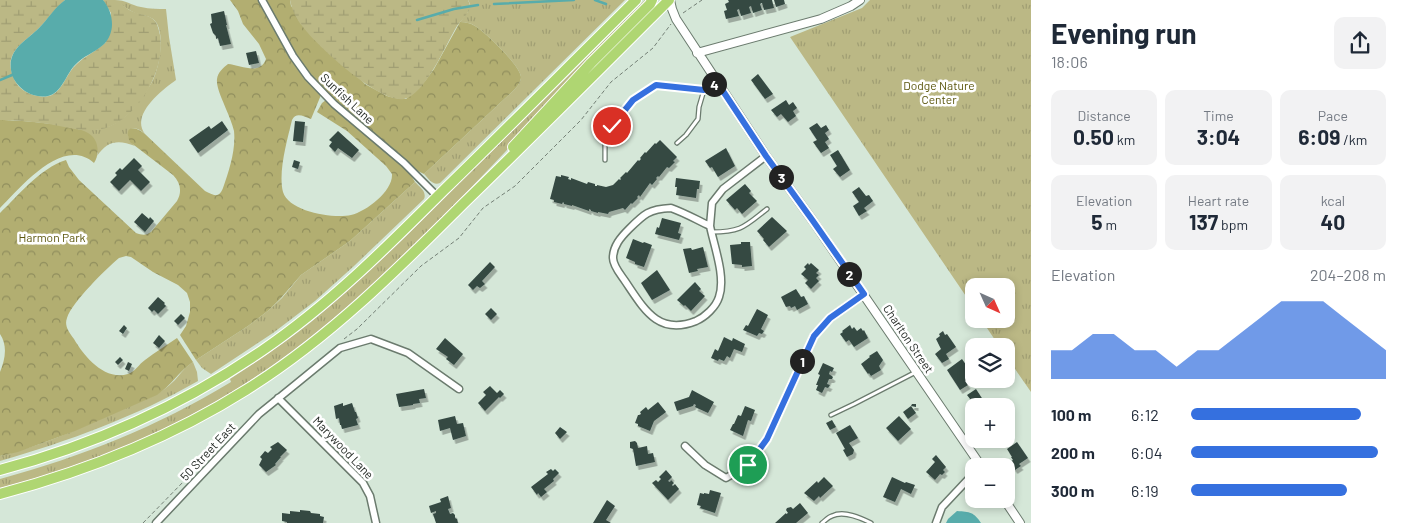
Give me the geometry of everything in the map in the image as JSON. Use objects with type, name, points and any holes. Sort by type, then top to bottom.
[{"type":"highway","points":[[0,470],[57,453],[124,427],[172,405],[234,370],[278,340],[320,308],[360,272],[636,0]]},
{"type":"highway","points":[[478,190],[516,142],[652,0]]},
{"type":"highway","points":[[0,494],[68,474],[119,455],[184,425],[247,390],[292,359],[348,314],[388,278],[670,0]]},
{"type":"street","name":"Sunfish Lane","points":[[262,0],[293,56],[313,82],[349,117],[404,163],[438,197]]},
{"type":"street","name":"Charlton Street","points":[[670,0],[674,16],[766,156],[864,294],[975,458]]},
{"type":"street","points":[[697,52],[821,18],[851,6],[860,0]]},
{"type":"street","points":[[711,229],[685,213],[671,208],[658,208],[644,214],[620,238],[615,248],[613,260],[618,271],[645,310],[655,319],[668,324],[684,326],[700,319],[712,309],[719,297],[721,280],[711,229],[712,203],[723,189],[766,156]]},
{"type":"street","points":[[685,446],[705,465],[726,478],[748,465],[767,439],[814,336],[830,318],[864,294]]},
{"type":"street","name":"50 Street East","points":[[156,523],[259,414],[340,348],[371,339],[408,353],[459,389]]},
{"type":"street","name":"Marywood Lane","points":[[278,398],[364,483],[370,496],[376,523]]},
{"type":"street","points":[[936,523],[942,507],[965,483]]},
{"type":"street","points":[[1010,508],[1020,523]]},
{"type":"lane","points":[[605,160],[605,138],[633,100],[656,85],[704,90],[717,82]]},
{"type":"lane","points":[[677,143],[686,135],[698,119],[699,106],[704,90]]},
{"type":"lane","points":[[711,229],[727,232],[743,228],[767,209]]},
{"type":"lane","points":[[831,414],[916,372]]},
{"type":"lane","points":[[822,523],[832,516],[840,514],[854,516],[871,523]]},
{"type":"path","points":[[684,11],[702,0]]},
{"type":"path","points":[[342,340],[357,329],[421,266],[459,238],[483,208],[515,186],[581,120],[611,82],[653,48],[666,30]]},
{"type":"path","points":[[143,523],[234,430]]},
{"type":"green space","points":[[0,0],[65,0],[19,46],[12,57],[11,70],[14,79],[26,92],[41,96],[52,95],[77,64],[106,42],[111,13],[103,0],[115,0],[131,11],[148,16],[157,24],[161,48],[159,62],[148,90],[129,114],[118,122],[99,130],[0,120]]},
{"type":"green space","points":[[114,0],[144,8],[166,9],[176,80],[156,96],[145,111],[141,127],[145,134],[135,128],[129,131],[129,138],[135,146],[123,142],[109,144],[97,156],[98,153],[79,129],[92,130],[104,128],[114,124],[131,111],[139,102],[155,76],[160,50],[160,32],[153,19],[138,14]]},
{"type":"green space","name":"Harmon Park","points":[[230,0],[258,0],[294,61],[321,95],[311,119],[298,115],[292,120],[282,175],[283,192],[287,199],[303,209],[324,215],[351,215],[371,205],[378,199],[384,193],[391,180],[392,174],[386,166],[347,131],[317,112],[326,100],[409,172],[415,182],[350,241],[301,275],[269,310],[196,360],[180,335],[186,326],[190,312],[190,302],[187,293],[178,285],[153,272],[131,257],[119,258],[82,295],[70,311],[66,324],[78,346],[96,366],[111,374],[119,375],[133,372],[149,357],[177,338],[193,362],[157,395],[75,431],[18,452],[0,456],[0,372],[5,353],[3,339],[0,334],[0,213],[47,169],[66,160],[79,180],[136,233],[143,235],[151,232],[177,201],[180,188],[178,181],[173,175],[130,142],[128,133],[129,130],[134,128],[145,134],[205,191],[213,195],[220,194],[230,168],[234,131],[219,90],[218,77],[221,70],[228,64],[255,68],[263,64],[266,59],[259,44],[243,24],[238,11]]},
{"type":"green space","points":[[265,0],[290,0],[291,6],[365,84],[387,96],[406,99],[425,81],[434,69],[460,22],[475,26],[494,42],[515,65],[521,77],[520,81],[513,91],[424,174],[414,169],[349,115],[313,79],[293,51]]},
{"type":"green space","points":[[290,0],[468,0],[470,7],[467,15],[457,26],[427,79],[412,95],[404,99],[393,98],[380,92],[335,60],[301,24]]},
{"type":"green space","points":[[468,0],[625,0],[440,183],[435,184],[424,174],[513,91],[521,79],[515,65],[494,42],[480,29],[468,23],[460,22],[468,12],[470,4]]},
{"type":"green space","points":[[647,0],[509,148],[425,234],[338,315],[292,352],[215,402],[126,446],[64,469],[0,488],[0,479],[90,450],[175,413],[231,382],[230,379],[301,330],[391,250]]},
{"type":"green space","name":"Dodge Nature Center","points":[[870,0],[1031,0],[1031,392],[1015,369],[1015,338],[994,338],[987,328],[1015,328],[1015,278],[965,278],[965,295],[790,37],[862,8]]},
{"type":"green space","points":[[0,120],[46,123],[81,130],[88,133],[94,139],[98,151],[96,159],[94,163],[82,156],[69,155],[56,160],[30,178],[0,208]]},
{"type":"green space","points":[[415,182],[424,192],[424,199],[315,301],[273,333],[211,374],[202,368],[196,360],[269,310],[301,275],[350,241]]},
{"type":"green space","points":[[193,362],[198,381],[174,394],[101,427],[0,461],[0,456],[58,437],[161,392]]},
{"type":"water","points":[[65,0],[103,0],[111,17],[112,29],[110,35],[103,45],[75,65],[57,91],[48,96],[33,95],[18,85],[14,79],[11,70],[12,56],[19,46]]},
{"type":"water","points":[[957,511],[971,513],[981,523],[946,523]]},
{"type":"building","points":[[728,0],[772,0],[774,8],[764,10],[762,3],[760,4],[762,10],[753,13],[751,6],[749,7],[751,13],[741,16],[739,9],[737,10],[739,16],[726,19],[724,11],[727,10],[725,4],[729,2]]},
{"type":"building","points":[[774,0],[784,0],[785,4],[776,7]]},
{"type":"building","points":[[224,11],[231,44],[220,46],[210,24],[212,23],[211,14]]},
{"type":"building","points":[[256,51],[259,63],[249,65],[246,53]]},
{"type":"building","points":[[758,74],[773,94],[765,99],[751,80]]},
{"type":"building","points":[[786,100],[789,105],[793,102],[797,108],[793,111],[796,116],[788,122],[781,114],[777,117],[771,110]]},
{"type":"building","points":[[222,121],[228,130],[198,153],[189,140],[209,126],[211,129]]},
{"type":"building","points":[[295,121],[305,122],[303,142],[293,141]]},
{"type":"building","points":[[817,123],[821,128],[826,125],[829,130],[825,133],[829,139],[825,142],[829,148],[821,153],[813,142],[817,140],[809,128]]},
{"type":"building","points":[[338,131],[359,150],[352,158],[338,148],[335,152],[329,146],[332,142],[329,140]]},
{"type":"building","points":[[660,140],[677,157],[673,161],[675,162],[656,178],[652,185],[650,183],[640,197],[639,195],[625,210],[623,208],[608,214],[598,213],[589,209],[589,211],[564,204],[563,202],[562,204],[554,202],[554,200],[550,199],[556,176],[569,177],[568,179],[571,180],[571,178],[587,184],[588,182],[595,184],[595,186],[606,187],[613,185],[641,159],[645,152]]},
{"type":"building","points":[[726,148],[735,166],[718,177],[712,167],[710,168],[705,161]]},
{"type":"building","points":[[838,150],[850,170],[840,177],[833,169],[837,166],[830,155]]},
{"type":"building","points":[[134,158],[142,166],[138,170],[150,182],[141,191],[130,180],[119,191],[110,182],[117,175],[115,173],[120,168],[122,170]]},
{"type":"building","points":[[294,160],[300,162],[298,169],[292,167]]},
{"type":"building","points":[[676,178],[700,181],[696,198],[676,195]]},
{"type":"building","points":[[745,184],[751,191],[749,193],[757,201],[742,214],[737,208],[735,210],[726,200]]},
{"type":"building","points":[[859,187],[873,201],[864,208],[867,211],[859,216],[853,206],[859,202],[852,192]]},
{"type":"building","points":[[142,213],[154,221],[145,232],[134,222]]},
{"type":"building","points":[[772,217],[787,231],[769,247],[757,231]]},
{"type":"building","points":[[662,218],[681,223],[678,233],[681,234],[679,240],[655,234]]},
{"type":"building","points":[[633,239],[652,245],[644,267],[626,258]]},
{"type":"building","points":[[741,242],[750,242],[752,266],[742,267],[742,265],[732,264],[730,245],[741,244]]},
{"type":"building","points":[[703,247],[708,267],[689,273],[683,249],[691,248],[692,250]]},
{"type":"building","points":[[490,262],[495,267],[482,281],[485,284],[480,288],[477,286],[473,290],[468,285]]},
{"type":"building","points":[[808,263],[809,265],[811,263],[819,270],[816,273],[819,275],[816,278],[819,281],[811,289],[805,283],[808,280],[801,274],[806,269],[804,267]]},
{"type":"building","points":[[657,270],[670,290],[652,300],[641,283]]},
{"type":"building","points":[[695,282],[701,289],[699,291],[705,296],[691,311],[677,300]]},
{"type":"building","points":[[796,289],[801,297],[804,296],[808,304],[797,310],[795,306],[791,308],[790,306],[786,307],[781,297]]},
{"type":"building","points":[[158,297],[166,306],[158,314],[148,308]]},
{"type":"building","points":[[491,308],[497,314],[491,320],[485,314]]},
{"type":"building","points":[[757,309],[768,315],[761,329],[764,331],[757,336],[743,330],[746,325],[748,326]]},
{"type":"building","points":[[181,314],[185,318],[178,325],[174,321]]},
{"type":"building","points":[[124,325],[127,328],[123,334],[119,331]]},
{"type":"building","points":[[850,325],[852,329],[854,327],[857,331],[861,328],[864,330],[868,338],[854,347],[849,340],[846,342],[840,334]]},
{"type":"building","points":[[943,331],[956,347],[946,354],[949,359],[942,363],[935,354],[941,349],[936,339]]},
{"type":"building","points":[[159,335],[165,341],[159,348],[153,343]]},
{"type":"building","points":[[724,337],[732,341],[733,338],[745,344],[742,352],[734,349],[730,358],[727,356],[724,361],[719,359],[718,361],[711,358],[715,349],[718,351]]},
{"type":"building","points":[[445,338],[463,354],[454,365],[446,359],[448,357],[436,349]]},
{"type":"building","points":[[877,351],[883,360],[879,366],[881,370],[871,376],[861,364]]},
{"type":"building","points":[[120,357],[123,360],[118,365],[115,362]]},
{"type":"building","points":[[962,359],[965,363],[965,387],[960,390],[947,370]]},
{"type":"building","points":[[128,362],[132,364],[129,371],[125,369]]},
{"type":"building","points":[[823,363],[834,368],[829,374],[833,377],[829,379],[827,384],[830,385],[828,388],[825,387],[822,393],[816,390],[818,385],[816,385]]},
{"type":"building","points":[[490,386],[497,393],[500,390],[504,394],[485,411],[478,403],[486,395],[483,392]]},
{"type":"building","points":[[424,389],[426,398],[419,399],[420,403],[399,407],[396,394]]},
{"type":"building","points":[[976,389],[982,398],[969,398],[967,395]]},
{"type":"building","points":[[692,390],[714,402],[708,413],[695,407],[696,405],[694,404],[677,411],[674,402],[689,397]]},
{"type":"building","points":[[658,402],[666,412],[654,421],[650,431],[638,426],[635,423],[638,415],[641,414],[640,412],[646,407],[648,410]]},
{"type":"building","points":[[343,403],[343,406],[352,403],[358,418],[356,419],[358,425],[342,429],[339,418],[336,419],[334,406]]},
{"type":"building","points":[[745,406],[755,410],[751,421],[748,420],[743,436],[730,430],[738,415],[741,416]]},
{"type":"building","points":[[911,406],[916,413],[908,419],[903,412]]},
{"type":"building","points":[[455,416],[457,424],[463,423],[466,436],[453,440],[450,428],[440,431],[438,420]]},
{"type":"building","points":[[899,416],[911,429],[898,441],[886,428]]},
{"type":"building","points":[[832,420],[836,427],[830,430],[826,423]]},
{"type":"building","points":[[850,425],[858,438],[849,443],[854,450],[853,454],[847,457],[843,450],[845,449],[836,433]]},
{"type":"building","points":[[560,427],[567,432],[560,439],[555,433]]},
{"type":"building","points":[[635,441],[638,448],[647,446],[648,454],[653,453],[655,462],[636,466],[633,449],[630,448],[630,442]]},
{"type":"building","points":[[278,442],[287,450],[280,457],[276,465],[266,472],[259,465],[262,459],[260,457],[265,451],[268,453],[272,449],[270,447]]},
{"type":"building","points":[[1017,442],[1028,458],[1019,464],[1021,466],[1015,470],[1015,458],[1012,458],[1007,449],[1015,448]]},
{"type":"building","points":[[936,455],[946,467],[943,470],[945,472],[942,475],[940,474],[935,480],[926,472],[935,462],[932,459]]},
{"type":"building","points":[[551,469],[553,471],[555,469],[559,473],[553,479],[554,481],[544,489],[547,492],[541,497],[531,487],[548,474],[546,472]]},
{"type":"building","points":[[666,470],[672,477],[668,481],[670,482],[671,480],[674,483],[672,485],[675,484],[679,489],[668,500],[652,483],[656,480],[658,482],[661,479],[659,477]]},
{"type":"building","points":[[824,477],[833,486],[814,501],[804,493]]},
{"type":"building","points":[[892,477],[915,485],[911,494],[901,489],[895,502],[883,497]]},
{"type":"building","points":[[710,490],[721,493],[715,513],[700,508],[701,506],[697,505],[700,493],[709,494]]},
{"type":"building","points":[[448,496],[451,508],[448,509],[450,514],[453,513],[455,515],[458,523],[436,523],[433,514],[436,511],[431,513],[429,506],[441,502],[440,499]]},
{"type":"building","points":[[607,500],[615,506],[606,520],[611,523],[593,523]]},
{"type":"building","points":[[800,503],[808,513],[796,523],[775,523],[788,513],[787,508],[791,507],[793,509]]},
{"type":"building","points":[[300,510],[320,514],[320,516],[324,517],[323,523],[287,523],[282,521],[282,513],[290,514],[290,511],[300,512]]},
{"type":"waterway","points":[[494,4],[574,0]]},
{"type":"waterway","points":[[595,0],[606,4]]},
{"type":"waterway","points":[[417,20],[454,9],[478,5]]},
{"type":"waterway","points":[[0,80],[12,75]]},
{"type":"route","points":[[612,126],[633,100],[656,85],[704,90],[717,82],[766,156],[864,294],[830,318],[814,336],[767,439],[748,465]]}]
